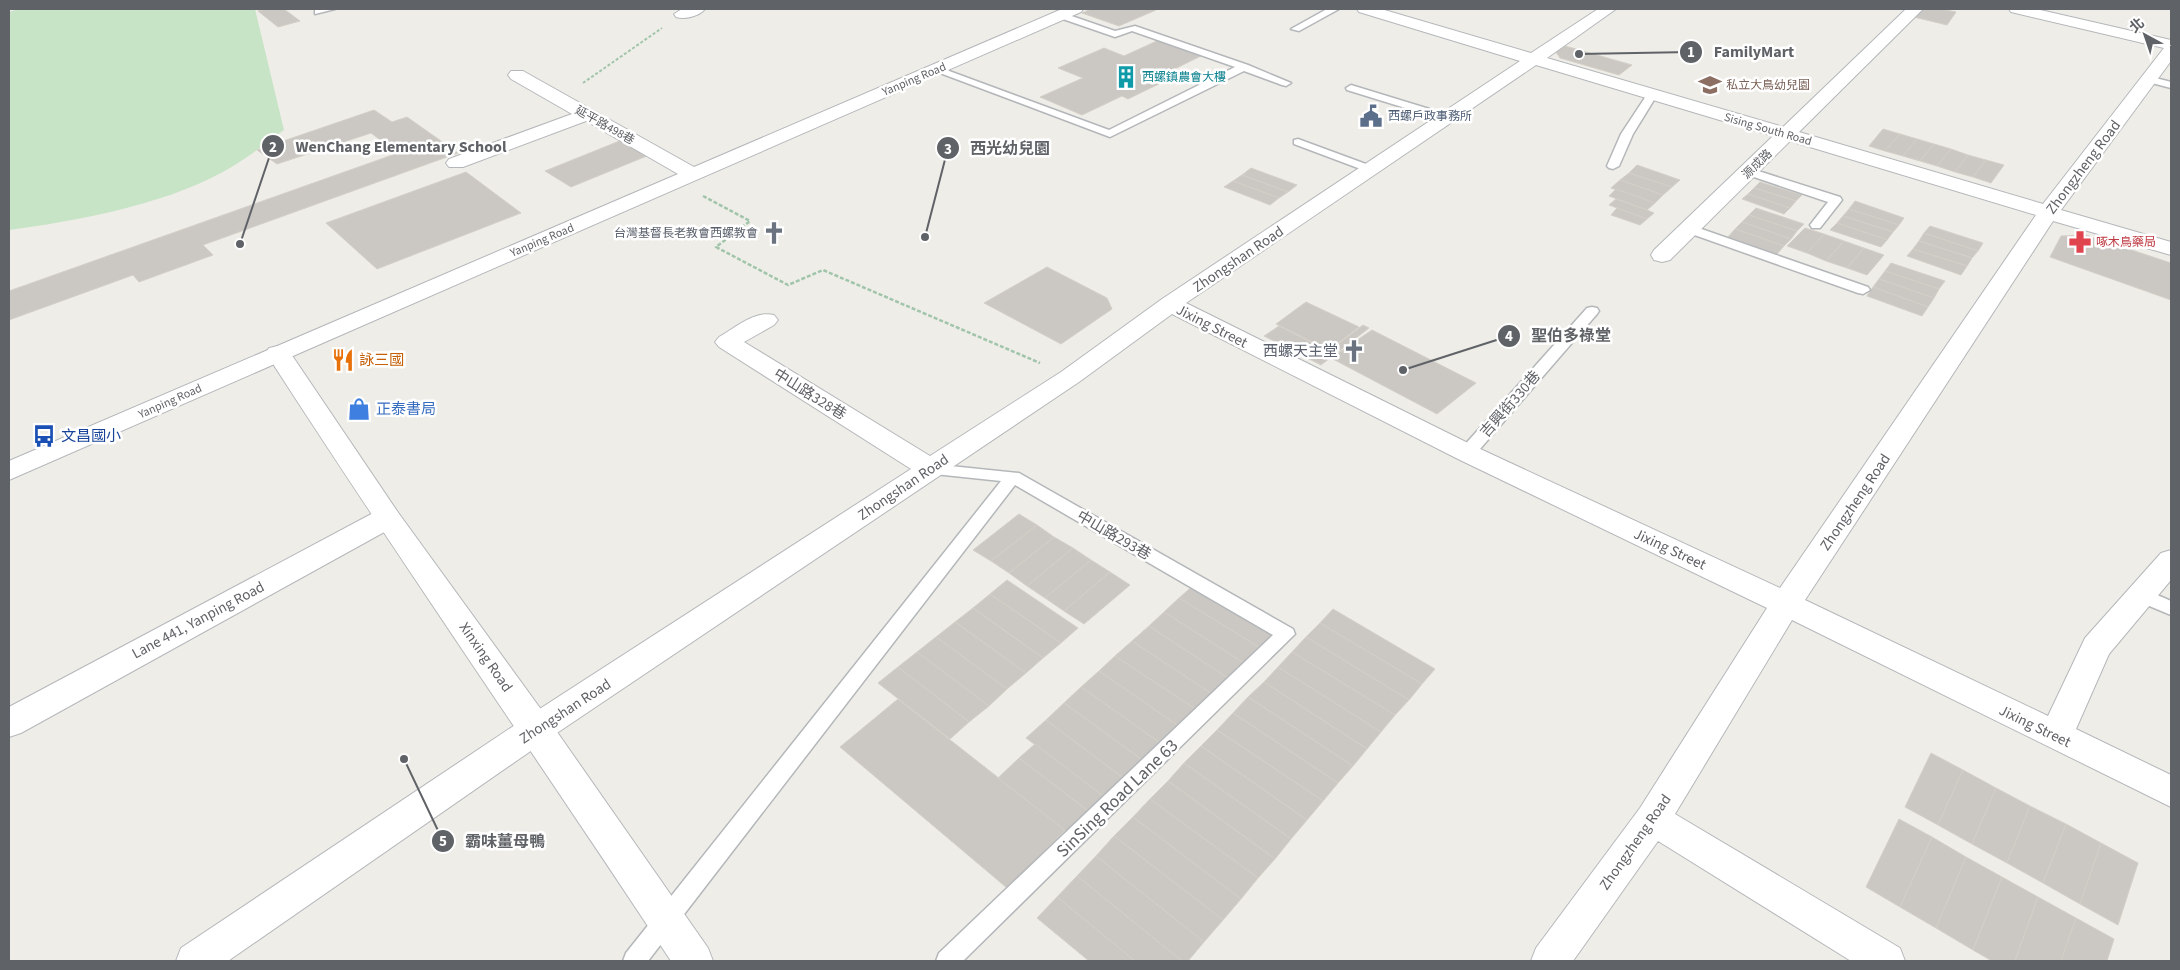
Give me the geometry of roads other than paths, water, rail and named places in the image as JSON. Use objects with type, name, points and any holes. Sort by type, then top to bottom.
[{"type":"street","name":"Sising South Road","points":[[1365,9],[2049,211],[2171,249]]},
{"type":"street","name":"Zhongshan Road","points":[[195,961],[536,729],[1070,377],[1170,304],[1531,59],[1608,9]]},
{"type":"street","name":"源成路","points":[[1662,256],[1915,9]]},
{"type":"street","points":[[2017,9],[2171,45]]},
{"type":"street","name":"Yanping Road","points":[[9,471],[1068,12]]},
{"type":"street","name":"Zhongzheng Road","points":[[1550,961],[1653,819],[1786,604],[2049,211],[2160,82],[2171,50]]},
{"type":"street","name":"延平路498巷","points":[[517,75],[586,115],[685,178]]},
{"type":"street","points":[[456,162],[586,115]]},
{"type":"street","name":"Jixing Street","points":[[1170,304],[1467,453],[1841,630],[2171,792]]},
{"type":"street","name":"中山路328巷","points":[[766,320],[727,342],[931,469]]},
{"type":"street","name":"Xinxing Road","points":[[278,353],[387,518],[536,729],[694,961]]},
{"type":"street","name":"Lane 441, Yanping Road","points":[[9,723],[387,518]]},
{"type":"street","points":[[2056,736],[2096,647],[2171,561]]},
{"type":"street","points":[[1653,819],[1886,961]]},
{"type":"lane","points":[[1296,29],[1334,9]]},
{"type":"lane","points":[[1068,12],[1115,34],[1132,28],[1286,83]]},
{"type":"lane","points":[[937,70],[1110,134],[1244,67]]},
{"type":"lane","points":[[1351,88],[1445,118]]},
{"type":"lane","points":[[1613,166],[1627,134],[1652,95]]},
{"type":"lane","points":[[1298,142],[1370,169]]},
{"type":"lane","points":[[1749,172],[1836,200],[1816,225]]},
{"type":"lane","points":[[1690,229],[1863,290]]},
{"type":"lane","name":"吉興街330巷","points":[[1467,453],[1592,311]]},
{"type":"lane","name":"中山路293巷","points":[[931,469],[1013,476],[1286,634]]},
{"type":"lane","points":[[634,961],[667,922],[1013,476]]},
{"type":"lane","points":[[2141,595],[2171,608]]},
{"type":"lane","name":"SinSing Road Lane 63","points":[[947,961],[1286,634]]},
{"type":"place","name":"FamilyMart","points":[[1579,54]]},
{"type":"place","name":"西螺鎮農會大樓","points":[[1126,77]]},
{"type":"place","name":"私立大鳥幼兒園","points":[[1710,85]]},
{"type":"place","name":"西螺戶政事務所","points":[[1371,116]]},
{"type":"place","name":"台灣基督長老教會西螺教會","points":[[774,233]]},
{"type":"place","name":"西光幼兒園","points":[[925,237]]},
{"type":"place","name":"啄木鳥藥局","points":[[2080,242]]},
{"type":"place","name":"WenChang Elementary School","points":[[240,244]]},
{"type":"place","name":"西螺天主堂","points":[[1354,351]]},
{"type":"place","name":"詠三國","points":[[343,360]]},
{"type":"place","name":"聖伯多祿堂","points":[[1403,370]]},
{"type":"place","name":"正泰書局","points":[[359,409]]},
{"type":"place","name":"文昌國小","points":[[44,436]]},
{"type":"place","name":"霸味薑母鴨","points":[[404,759]]}]
